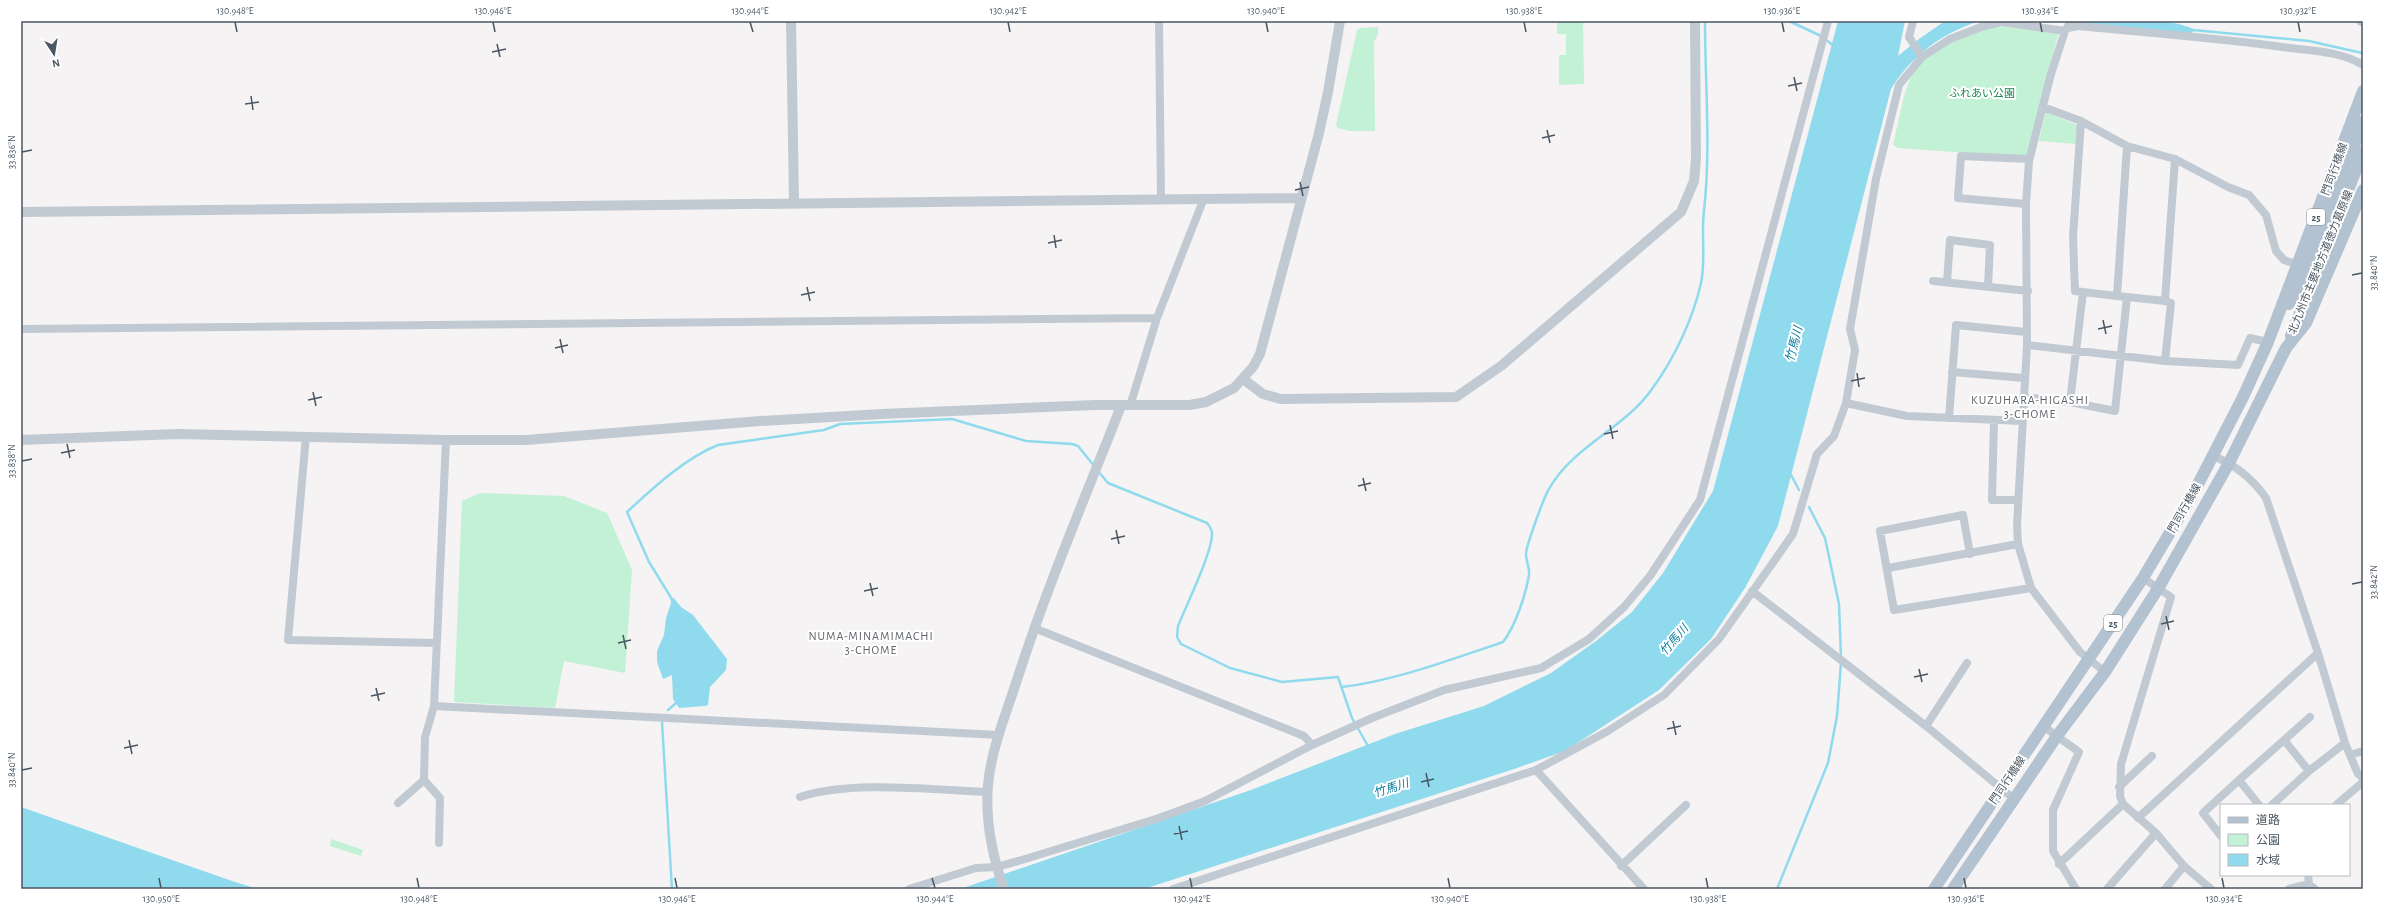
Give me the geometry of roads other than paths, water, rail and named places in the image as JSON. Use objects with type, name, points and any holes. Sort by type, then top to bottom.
[{"type":"main road","name":"門司行橋線","points":[[1934,889],[2143,578],[2213,456],[2268,342],[2363,91]]},
{"type":"main road","name":"北九州市主要地方道徳力葛原線","points":[[2268,342],[2318,272],[2353,164],[2363,122]]},
{"type":"main road","name":"北九州市主要地方道徳力葛原線","points":[[2353,164],[2363,152]]},
{"type":"main road","name":"門司行橋線","points":[[1953,889],[2057,736],[2105,672],[2159,587],[2229,463],[2286,348],[2306,324],[2318,272],[2361,204],[2363,190]]},
{"type":"street","points":[[791,21],[794,202]]},
{"type":"street","points":[[1159,21],[1161,199]]},
{"type":"street","points":[[21,440],[178,434],[446,440],[526,440],[760,421],[882,414],[1126,406],[1171,406],[1200,403],[1224,394],[1234,388],[1243,379],[1260,354],[1328,92],[1340,21]]},
{"type":"street","points":[[1243,379],[1263,394],[1282,399],[1456,397],[1502,366],[1680,212],[1694,181],[1696,159],[1695,21]]},
{"type":"street","points":[[909,889],[976,868],[997,870],[1159,818],[1205,801],[1312,745],[1444,690],[1541,668],[1589,639],[1624,607],[1650,576],[1676,539],[1700,500],[1828,21]]},
{"type":"street","points":[[1913,21],[1909,37],[1922,57]]},
{"type":"street","points":[[1173,889],[1536,770],[1608,731],[1664,695],[1719,639],[1793,534],[1817,454],[1834,436],[1846,403],[1855,350],[1850,329],[1876,179],[1899,84],[1922,57],[1950,39],[2001,22],[2078,26],[2267,45],[2326,52],[2354,59],[2363,64]]},
{"type":"street","points":[[2069,26],[2051,74],[2029,159],[2026,204],[2028,291],[2026,332],[2027,345],[2018,500],[2018,544],[2031,588],[2088,660],[2105,672]]},
{"type":"street","points":[[2043,107],[2081,121],[2127,146],[2175,159],[2228,187],[2249,195],[2266,215],[2276,251],[2284,260],[2318,272]]},
{"type":"street","points":[[2081,121],[2073,237],[2074,291],[2165,301],[2171,303],[2165,361]]},
{"type":"street","points":[[2117,296],[2127,146]]},
{"type":"street","points":[[2026,204],[1958,198],[1961,156],[2029,159]]},
{"type":"street","points":[[2165,301],[2175,159]]},
{"type":"street","points":[[1004,889],[997,870],[989,835],[988,792],[999,735],[1034,628],[1094,475],[1126,406],[1157,318],[1204,198]]},
{"type":"street","points":[[21,212],[794,202],[1301,198]]},
{"type":"street","points":[[1947,282],[1950,240],[1990,245],[1988,287]]},
{"type":"street","points":[[1933,281],[2028,291]]},
{"type":"street","points":[[2070,402],[2083,292]]},
{"type":"street","points":[[2023,397],[2070,402],[2115,411],[2127,297]]},
{"type":"street","points":[[21,329],[1157,318]]},
{"type":"street","points":[[1949,418],[1956,325],[2026,332]]},
{"type":"street","points":[[2027,345],[2165,361],[2238,365],[2250,338],[2268,342]]},
{"type":"street","points":[[1952,372],[2024,378]]},
{"type":"street","points":[[1846,403],[1907,416],[2022,421]]},
{"type":"street","points":[[1994,420],[1992,500],[2018,500]]},
{"type":"street","points":[[306,436],[288,640],[436,643]]},
{"type":"street","points":[[439,843],[440,798],[424,780],[425,737],[434,706],[446,440]]},
{"type":"street","points":[[2213,456],[2229,463],[2254,481],[2266,498],[2318,653],[2344,743],[2358,774],[2363,778]]},
{"type":"street","points":[[1970,554],[1963,515],[1880,531],[1888,568],[1894,610],[2031,588]]},
{"type":"street","points":[[1888,568],[2018,544]]},
{"type":"street","points":[[2143,578],[2159,587],[2171,597],[2121,764],[2119,787],[2123,804],[2156,833],[2184,866],[2211,889]]},
{"type":"street","points":[[1752,591],[1926,726],[2014,799]]},
{"type":"street","points":[[1034,628],[1304,736],[1312,745]]},
{"type":"street","points":[[2138,818],[2318,653]]},
{"type":"street","points":[[1926,726],[1968,663]]},
{"type":"street","points":[[434,706],[999,735]]},
{"type":"street","points":[[2220,835],[2203,813],[2310,717]]},
{"type":"street","points":[[2043,726],[2079,752],[2053,810],[2053,851],[2059,864],[2076,889]]},
{"type":"street","points":[[2284,740],[2308,771]]},
{"type":"street","points":[[2273,804],[2308,771],[2344,743]]},
{"type":"street","points":[[2350,755],[2363,751]]},
{"type":"street","points":[[2119,787],[2152,756]]},
{"type":"street","points":[[1536,770],[1621,866],[1644,889]]},
{"type":"street","points":[[398,803],[424,780]]},
{"type":"street","points":[[2239,780],[2258,804]]},
{"type":"street","points":[[2337,804],[2363,782]]},
{"type":"street","points":[[800,797],[817,791],[860,788],[988,792]]},
{"type":"street","points":[[2059,864],[2123,804]]},
{"type":"street","points":[[1621,866],[1686,805]]},
{"type":"street","points":[[2107,889],[2156,833]]},
{"type":"street","points":[[2165,889],[2184,866]]},
{"type":"street","points":[[2289,889],[2312,887],[2308,876]]},
{"type":"water","points":[[2147,20],[2182,25],[2195,30],[2191,33],[2051,21]]},
{"type":"water","name":"竹馬川","points":[[1838,21],[1905,21],[1898,56],[1945,21],[1979,21],[1952,32],[1929,47],[1908,66],[1891,89],[1778,526],[1745,588],[1711,639],[1659,690],[1565,751],[1514,769],[1144,889],[960,889],[1251,790],[1395,734],[1484,706],[1551,673],[1596,641],[1632,612],[1663,573],[1713,491]]},
{"type":"water","points":[[673,597],[681,607],[693,615],[727,659],[726,670],[710,687],[708,705],[705,706],[679,708],[673,699],[672,675],[663,679],[657,662],[657,651],[664,635],[666,618]]},
{"type":"water","points":[[21,807],[232,881],[258,889],[21,889]]},
{"type":"waterway","points":[[1342,687],[1403,675],[1503,642],[1512,628],[1523,601],[1529,575],[1526,557],[1527,549],[1543,501],[1549,489],[1559,474],[1571,461],[1641,403],[1668,365],[1682,338],[1693,311],[1698,297],[1702,274],[1703,220],[1707,164],[1705,21]]},
{"type":"waterway","points":[[1789,21],[1821,36]]},
{"type":"waterway","points":[[2193,30],[2309,41],[2362,53]]},
{"type":"waterway","points":[[1825,39],[1834,46]]},
{"type":"waterway","points":[[674,605],[649,562],[627,512],[670,474],[694,458],[718,445],[824,430],[840,424],[952,419],[1026,441],[1072,444],[1078,446],[1095,467]]},
{"type":"waterway","points":[[1098,471],[1108,483],[1207,523],[1211,528],[1211,543],[1208,554],[1178,626],[1177,637],[1181,644],[1230,668],[1282,682],[1338,677],[1352,718],[1368,746]]},
{"type":"waterway","points":[[1790,473],[1799,490]]},
{"type":"waterway","points":[[1809,507],[1825,538],[1828,552],[1839,604],[1841,658]]},
{"type":"waterway","points":[[1777,889],[1828,763],[1837,716],[1841,663]]},
{"type":"waterway","points":[[668,710],[676,703]]},
{"type":"waterway","points":[[662,722],[672,889]]},
{"type":"district","name":"KUZUHARA-HIGASHI 3-CHOME","points":[[2030,407]]},
{"type":"district","name":"NUMA-MINAMIMACHI 3-CHOME","points":[[871,643]]},
{"type":"park label","name":"ふれあい公園","points":[[1982,93]]}]
